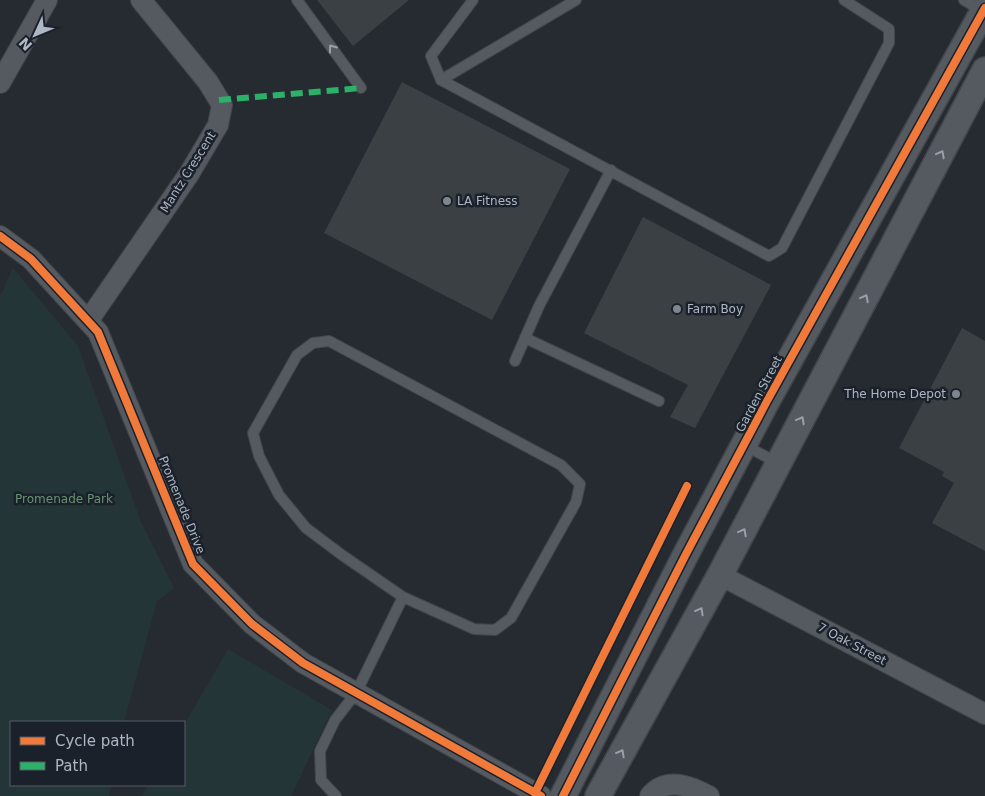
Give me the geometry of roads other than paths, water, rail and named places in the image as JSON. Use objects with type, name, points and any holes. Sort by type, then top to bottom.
[{"type":"street","points":[[0,83],[47,0]]},
{"type":"street","name":"Mantz Crescent","points":[[88,321],[189,174],[218,125],[222,105],[208,82],[141,0]]},
{"type":"street","name":"Garden Street","points":[[563,796],[686,554],[979,8]]},
{"type":"street","points":[[598,796],[720,575],[985,70]]},
{"type":"street","name":"Promenade Drive","points":[[0,236],[31,259],[98,332],[193,564],[252,624],[303,664],[541,796]]},
{"type":"street","name":"7 Oak Street","points":[[720,575],[985,714]]},
{"type":"street","points":[[650,796],[653,792],[671,784],[691,786],[709,796]]},
{"type":"lane","points":[[297,0],[361,88]]},
{"type":"lane","points":[[473,0],[432,56],[442,80],[769,256],[782,248],[889,43],[889,29],[844,0]]},
{"type":"lane","points":[[442,80],[576,0]]},
{"type":"lane","points":[[515,361],[539,306],[611,170]]},
{"type":"lane","points":[[525,338],[659,402]]},
{"type":"lane","points":[[329,341],[561,465],[580,484],[576,502],[511,618],[495,630],[474,630],[402,597],[306,528],[279,495],[259,456],[253,433],[297,354],[313,343],[329,341]]},
{"type":"lane","points":[[744,445],[778,463]]},
{"type":"lane","points":[[336,796],[321,780],[320,751],[335,720],[356,693],[402,597]]},
{"type":"place","name":"LA Fitness","points":[[447,201]]},
{"type":"place","name":"Farm Boy","points":[[677,309]]},
{"type":"place","name":"The Home Depot","points":[[956,394]]},
{"type":"park label","name":"Promenade Park","points":[[64,499]]}]
